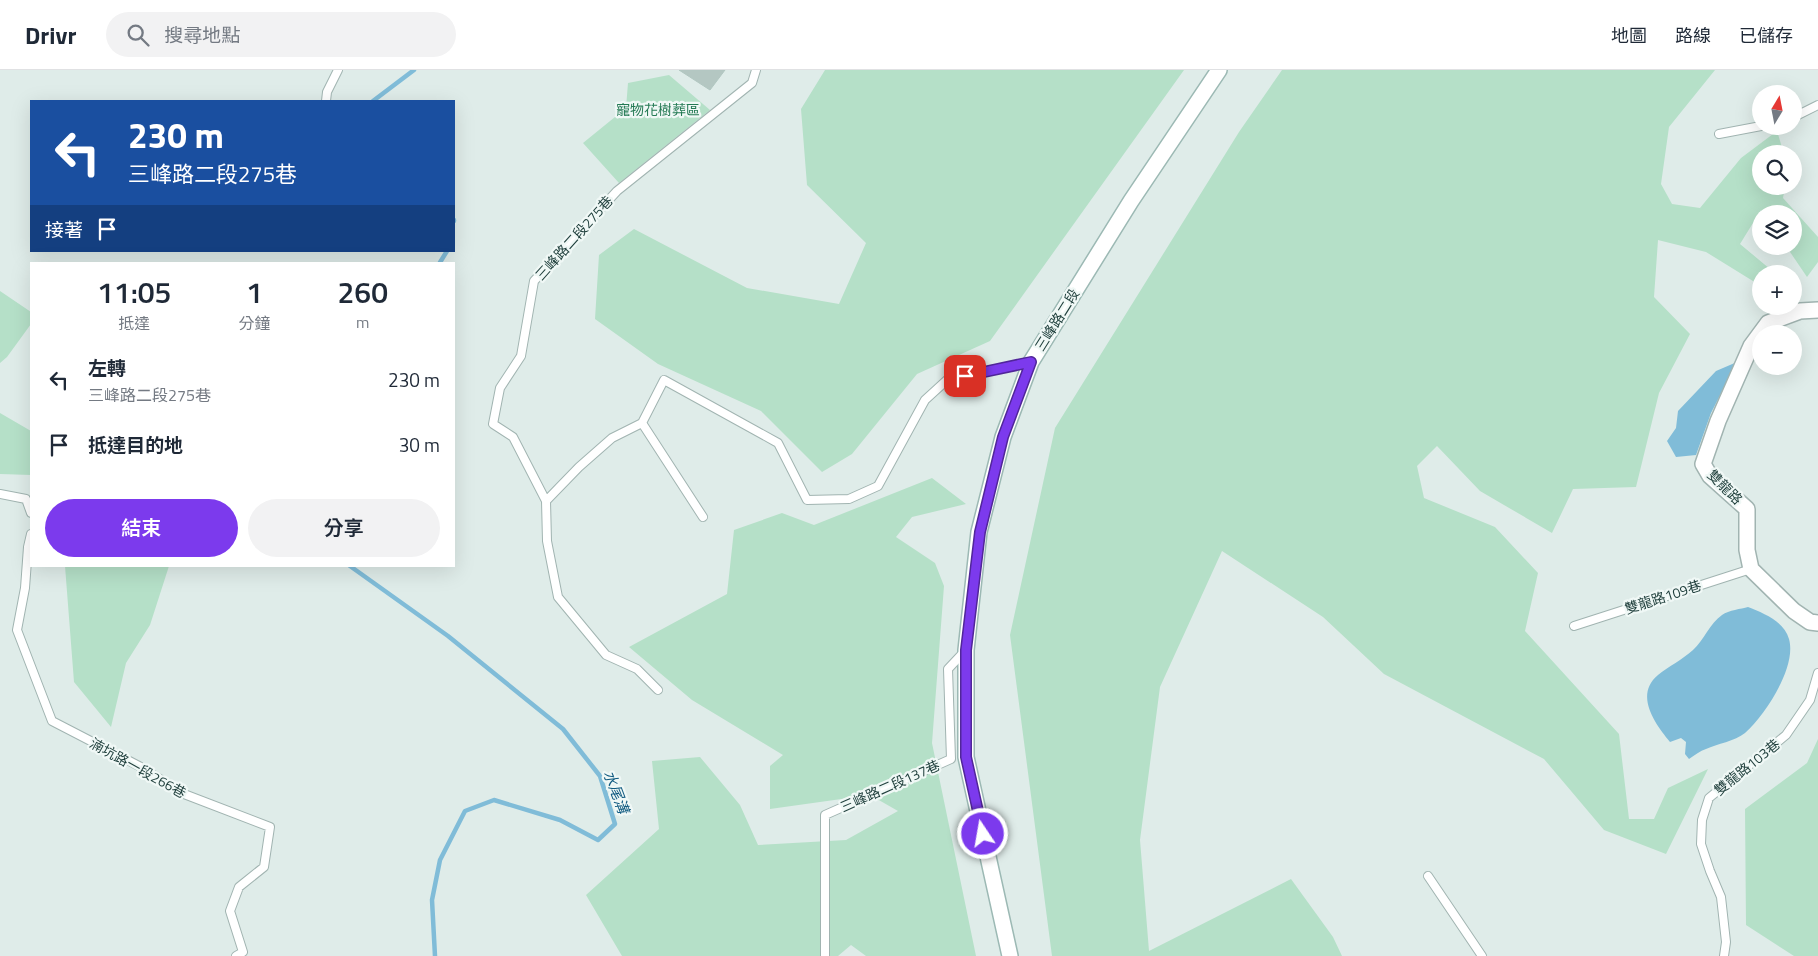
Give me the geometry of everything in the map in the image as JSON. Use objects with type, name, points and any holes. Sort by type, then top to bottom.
[{"type":"street","name":"三峰路二段","points":[[1010,956],[966,757],[966,650],[980,532],[1003,437],[1031,362],[1131,201],[1218,70]]},
{"type":"street","name":"雙龍路","points":[[1751,569],[1747,550],[1747,509],[1710,476],[1703,464],[1718,421],[1751,346],[1768,324],[1800,312],[1818,310]]},
{"type":"street","points":[[1751,569],[1794,611],[1810,622],[1818,623]]},
{"type":"lane","points":[[326,100],[327,92],[338,70]]},
{"type":"lane","name":"三峰路二段275巷","points":[[546,501],[513,437],[493,424],[500,388],[521,356],[534,280],[617,191],[752,83],[756,70]]},
{"type":"lane","points":[[1802,113],[1818,105]]},
{"type":"lane","points":[[1719,134],[1752,128]]},
{"type":"lane","points":[[658,690],[637,669],[606,655],[558,597],[547,542],[546,501],[579,467],[612,438],[642,423],[664,380],[778,443],[807,500],[849,499],[878,486],[926,400],[948,379],[1031,362]]},
{"type":"lane","points":[[642,423],[703,517]]},
{"type":"lane","points":[[0,494],[26,498],[30,510]]},
{"type":"lane","name":"湳坑路一段266巷","points":[[30,538],[25,588],[16,630],[52,721],[139,766],[184,794],[270,827],[264,867],[239,887],[230,911],[243,952],[236,956]]},
{"type":"lane","name":"雙龍路109巷","points":[[1574,626],[1751,569]]},
{"type":"lane","name":"三峰路二段137巷","points":[[825,956],[825,815],[951,759],[948,669],[966,650]]},
{"type":"lane","name":"雙龍路103巷","points":[[1724,956],[1726,942],[1721,897],[1701,844],[1702,820],[1709,798],[1786,735],[1810,700],[1818,673]]},
{"type":"lane","points":[[1428,876],[1482,956]]},
{"type":"green space","points":[[825,70],[1184,70],[990,341],[917,374],[852,454],[822,472],[761,411],[658,364],[595,319],[599,255],[634,229],[747,288],[839,304],[866,243],[807,185],[801,109]]},
{"type":"green space","points":[[1282,70],[1715,70],[1669,127],[1661,184],[1672,204],[1700,208],[1741,158],[1752,150],[1752,195],[1784,195],[1783,198],[1789,205],[1752,205],[1752,225],[1740,244],[1765,265],[1752,265],[1752,280],[1706,252],[1658,240],[1654,297],[1690,334],[1659,393],[1636,487],[1573,489],[1552,533],[1480,491],[1437,446],[1417,466],[1424,498],[1495,527],[1538,573],[1525,631],[1619,734],[1629,819],[1654,819],[1668,788],[1708,769],[1666,854],[1604,830],[1544,759],[1384,674],[1323,617],[1222,551],[1160,687],[1140,840],[1149,951],[1291,879],[1333,937],[1342,956],[1052,956],[1010,635],[1055,428],[1239,132]]},
{"type":"green space","name":"寵物花樹葬區","points":[[669,75],[710,110],[619,183],[583,143],[626,108],[628,83]]},
{"type":"green space","points":[[1772,135],[1778,135],[1781,145],[1758,145]]},
{"type":"green space","points":[[1802,219],[1818,237],[1818,262],[1807,277],[1802,270],[1802,265],[1799,265],[1792,255],[1802,255]]},
{"type":"green space","points":[[0,291],[30,311],[30,325],[7,357],[0,363]]},
{"type":"green space","points":[[0,413],[30,430],[30,475],[0,474]]},
{"type":"green space","points":[[932,478],[966,504],[912,517],[896,537],[935,563],[944,586],[932,743],[976,956],[866,956],[851,945],[838,956],[622,956],[586,895],[659,829],[652,761],[700,757],[740,805],[758,845],[846,840],[898,811],[870,795],[770,809],[770,766],[783,755],[692,700],[629,647],[727,594],[734,530],[782,513],[814,525]]},
{"type":"green space","points":[[65,567],[169,567],[150,625],[126,663],[111,727],[74,682]]},
{"type":"green space","points":[[1818,739],[1818,956],[1794,956],[1746,925],[1745,809],[1807,763]]},
{"type":"water","points":[[1737,362],[1711,413],[1696,455],[1676,457],[1667,441],[1676,428],[1678,411],[1716,371]]},
{"type":"water","points":[[1748,607],[1772,618],[1783,627],[1789,639],[1790,650],[1784,676],[1770,703],[1745,733],[1704,750],[1689,759],[1685,754],[1686,742],[1681,738],[1670,742],[1653,718],[1647,700],[1651,683],[1658,675],[1693,650],[1718,618],[1728,612]]},
{"type":"building","points":[[679,70],[725,70],[710,90]]},
{"type":"waterway","name":"水尾溝","points":[[374,100],[414,70]]},
{"type":"waterway","name":"水尾溝","points":[[440,262],[446,252]]},
{"type":"waterway","name":"水尾溝","points":[[351,567],[448,636],[563,729],[600,776],[615,824],[598,840],[560,820],[494,800],[465,811],[440,860],[432,900],[435,956]]},
{"type":"route","points":[[965,376],[1031,362],[1003,437],[980,532],[966,650],[966,757],[983,834]]}]
